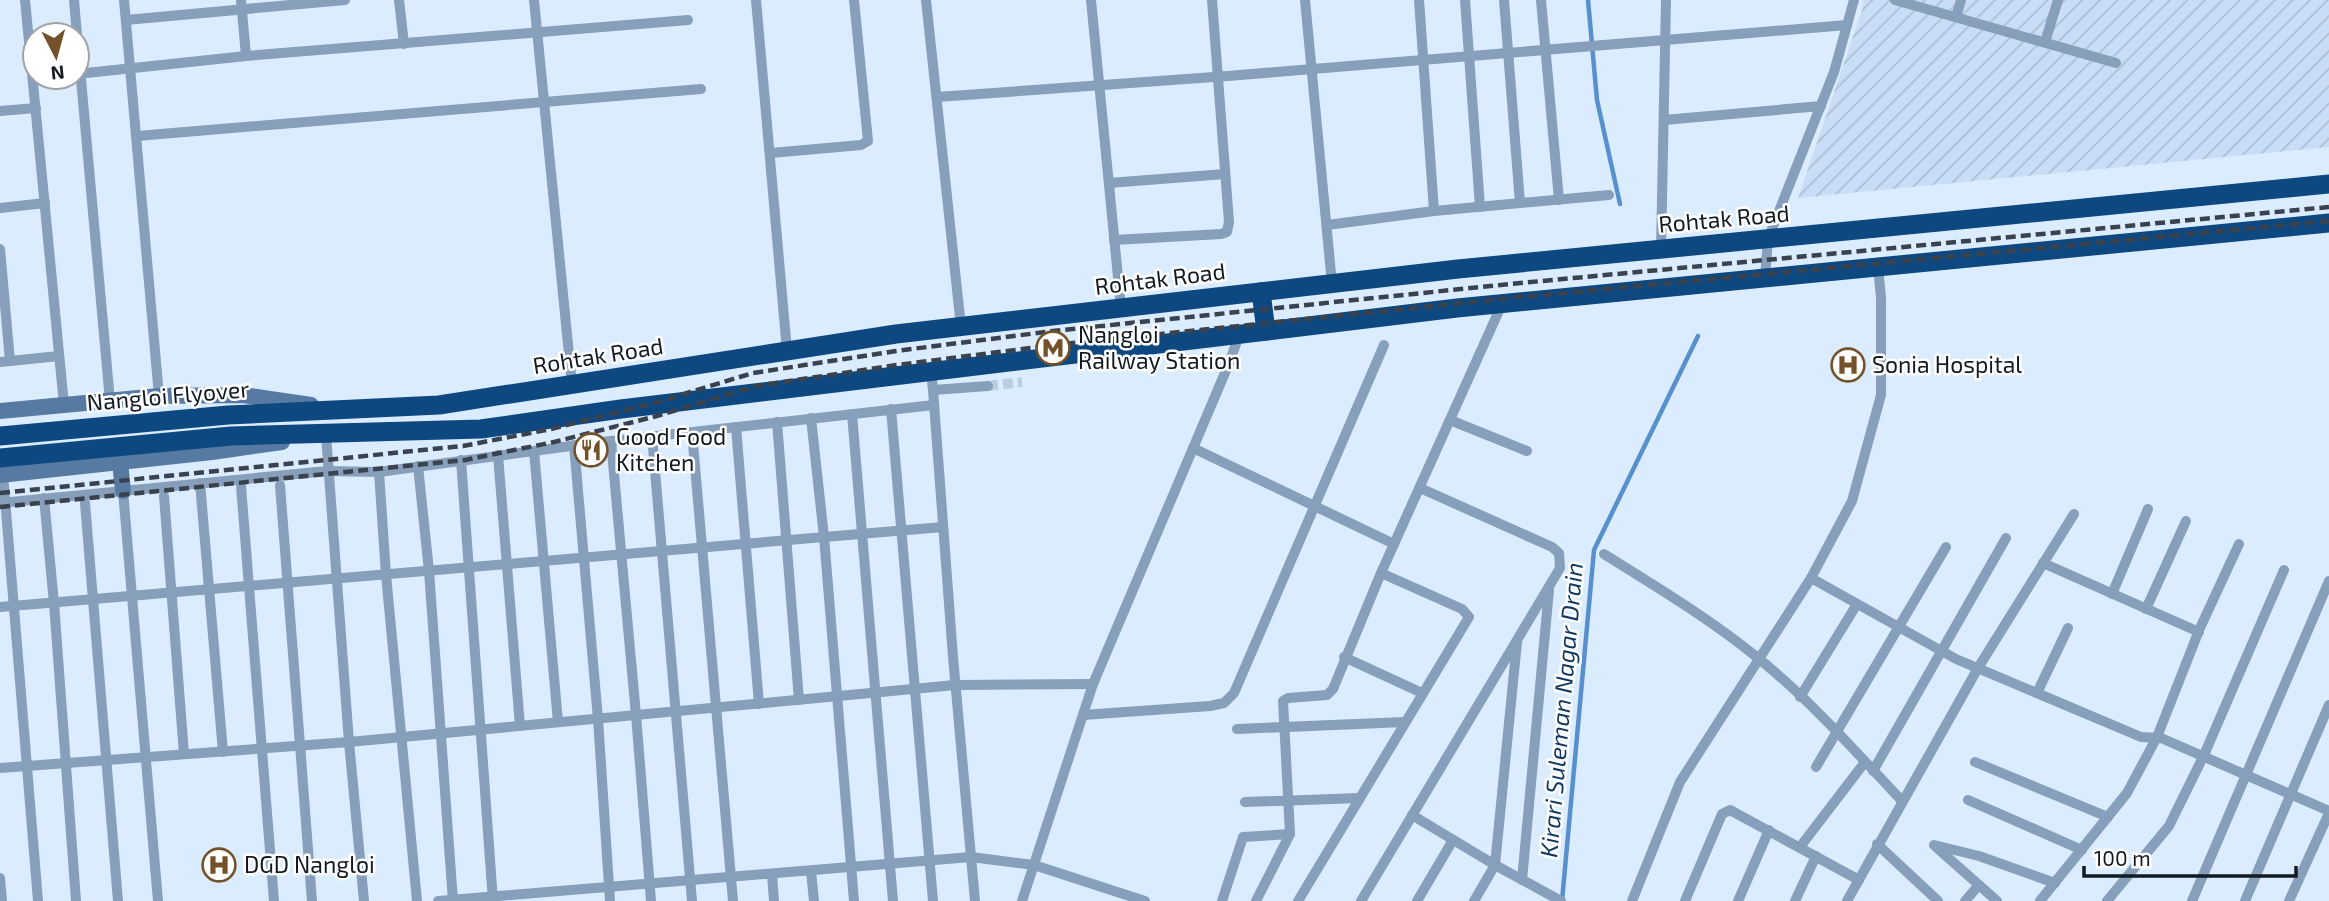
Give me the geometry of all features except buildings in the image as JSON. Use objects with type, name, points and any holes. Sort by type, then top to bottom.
[{"type":"highway","name":"Rohtak Road","points":[[341,410],[439,405],[961,327],[1261,292],[1661,249],[2329,184]]},
{"type":"highway","points":[[326,435],[481,429],[621,409],[932,381],[1266,331],[1502,304],[2329,223]]},
{"type":"highway","points":[[1261,292],[1266,331]]},
{"type":"highway","name":"Nangloi Flyover","points":[[0,436],[228,415],[341,410]]},
{"type":"highway","name":"Nangloi Flyover","points":[[1,469],[231,436],[326,435]]},
{"type":"street","points":[[25,0],[27,21]]},
{"type":"street","points":[[74,0],[76,21]]},
{"type":"street","points":[[124,0],[159,396]]},
{"type":"street","points":[[126,20],[242,5],[345,0]]},
{"type":"street","points":[[400,0],[404,44]]},
{"type":"street","points":[[534,0],[572,385]]},
{"type":"street","points":[[755,0],[788,351]]},
{"type":"street","points":[[771,153],[861,145],[868,141],[854,0]]},
{"type":"street","points":[[926,0],[961,327]]},
{"type":"street","points":[[1091,0],[1121,308]]},
{"type":"street","points":[[1114,240],[1227,232],[1229,222],[1226,173],[1212,0]]},
{"type":"street","points":[[1305,0],[1332,284]]},
{"type":"street","points":[[1419,0],[1434,211]]},
{"type":"street","points":[[1465,0],[1480,207]]},
{"type":"street","points":[[1504,0],[1520,203]]},
{"type":"street","points":[[1541,0],[1559,200]]},
{"type":"street","points":[[1661,249],[1666,0]]},
{"type":"street","points":[[1765,277],[1768,239],[1834,72],[1854,0]]},
{"type":"street","points":[[1895,0],[2116,63]]},
{"type":"street","points":[[1956,17],[1961,0]]},
{"type":"street","points":[[2045,42],[2058,0]]},
{"type":"street","points":[[242,5],[246,56]]},
{"type":"street","points":[[91,72],[688,19]]},
{"type":"street","points":[[937,97],[1847,25]]},
{"type":"street","points":[[137,136],[701,89]]},
{"type":"street","points":[[35,91],[64,405]]},
{"type":"street","points":[[81,91],[110,401]]},
{"type":"street","points":[[1664,120],[1821,106]]},
{"type":"street","points":[[0,111],[36,108]]},
{"type":"street","points":[[1109,183],[1226,173]]},
{"type":"street","points":[[1327,225],[1434,211],[1609,195]]},
{"type":"street","points":[[0,208],[45,203]]},
{"type":"street","points":[[0,249],[5,362],[59,356]]},
{"type":"street","points":[[1632,901],[1680,782],[1811,578],[1852,501],[1881,395],[1881,298],[1878,266]]},
{"type":"street","points":[[1256,901],[1290,834],[1283,701],[1288,698],[1331,693],[1344,657],[1502,304]]},
{"type":"street","points":[[1022,901],[1093,684],[1239,335]]},
{"type":"street","points":[[1083,715],[1224,703],[1234,693],[1384,345]]},
{"type":"street","points":[[975,901],[955,685],[932,381],[988,386]]},
{"type":"street","name":"Rohtak Road","points":[[0,411],[159,396],[243,396],[341,410]]},
{"type":"street","points":[[3,503],[327,471],[379,472],[574,445],[934,405]]},
{"type":"street","points":[[891,410],[933,901]]},
{"type":"street","points":[[852,414],[893,901]]},
{"type":"street","points":[[811,418],[824,537],[854,901]]},
{"type":"street","points":[[1450,420],[1527,451]]},
{"type":"street","points":[[777,422],[799,700]]},
{"type":"street","points":[[736,427],[758,704]]},
{"type":"street","points":[[692,432],[714,708],[733,901]]},
{"type":"street","points":[[38,901],[1,469],[212,453],[326,435],[364,901]]},
{"type":"street","points":[[652,436],[692,901]]},
{"type":"street","points":[[611,441],[651,901]]},
{"type":"street","points":[[574,445],[598,719],[610,901]]},
{"type":"street","points":[[1193,448],[1394,544]]},
{"type":"street","points":[[534,450],[558,722]]},
{"type":"street","points":[[498,456],[520,726]]},
{"type":"street","points":[[461,460],[493,899]]},
{"type":"street","points":[[120,462],[158,901]]},
{"type":"street","points":[[418,466],[429,571],[453,900]]},
{"type":"street","points":[[379,472],[386,575],[417,901]]},
{"type":"street","points":[[200,483],[223,751]]},
{"type":"street","points":[[281,485],[312,901]]},
{"type":"street","points":[[241,486],[274,901]]},
{"type":"street","points":[[1361,901],[1560,568],[1559,553],[1552,547],[1420,488]]},
{"type":"street","points":[[164,496],[184,754]]},
{"type":"street","points":[[44,498],[76,901]]},
{"type":"street","points":[[85,503],[118,901]]},
{"type":"street","points":[[2112,594],[2148,509]]},
{"type":"street","points":[[1847,901],[1978,668],[2074,514]]},
{"type":"street","points":[[2146,609],[2186,521]]},
{"type":"street","points":[[0,607],[943,527]]},
{"type":"street","points":[[1800,847],[1869,766],[1941,651],[2006,538]]},
{"type":"street","points":[[2040,901],[2127,793],[2157,737],[2199,632],[2239,544]]},
{"type":"street","points":[[1816,767],[1946,547]]},
{"type":"street","points":[[1604,554],[1673,597],[1759,659],[1837,733],[1902,801]]},
{"type":"street","points":[[2043,563],[2199,632]]},
{"type":"street","points":[[2108,901],[2169,826],[2204,755],[2284,570]]},
{"type":"street","points":[[1298,901],[1469,617],[1462,609],[1381,573]]},
{"type":"street","points":[[1811,578],[1941,651],[1978,668],[2141,737],[2157,737],[2204,755],[2329,812],[2289,901]]},
{"type":"street","points":[[2192,901],[2329,581]]},
{"type":"street","points":[[1522,880],[1549,586]]},
{"type":"street","points":[[1800,697],[1857,604]]},
{"type":"street","points":[[2037,693],[2068,628]]},
{"type":"street","points":[[1476,900],[1495,865],[1517,639]]},
{"type":"street","points":[[1344,657],[1422,693]]},
{"type":"street","points":[[0,768],[349,742],[955,685],[1093,684]]},
{"type":"street","points":[[2245,901],[2293,795],[2329,705]]},
{"type":"street","points":[[1237,729],[1405,722]]},
{"type":"street","points":[[2316,737],[2329,743]]},
{"type":"street","points":[[1975,762],[2108,817]]},
{"type":"street","points":[[1245,802],[1360,798]]},
{"type":"street","points":[[1968,800],[2082,850]]},
{"type":"street","points":[[1685,901],[1724,811],[1734,811],[1858,880]]},
{"type":"street","points":[[1412,815],[1556,899]]},
{"type":"street","points":[[1738,901],[1769,830]]},
{"type":"street","points":[[1222,901],[1243,837],[1290,834]]},
{"type":"street","points":[[1417,901],[1453,840]]},
{"type":"street","points":[[1877,844],[1938,901]]},
{"type":"street","points":[[1997,901],[1934,845],[1979,856],[2055,883]]},
{"type":"street","points":[[1796,901],[1815,856]]},
{"type":"street","points":[[438,901],[573,896],[608,887],[971,857],[1034,865],[1145,901]]},
{"type":"street","points":[[811,871],[814,901]]},
{"type":"street","points":[[772,874],[774,901]]},
{"type":"street","points":[[0,878],[2,901]]},
{"type":"street","points":[[1965,901],[1979,884]]},
{"type":"street","points":[[1101,901],[1105,888]]},
{"type":"shaded area","points":[[1863,0],[2329,0],[2329,147],[1798,198],[1862,10]]},
{"type":"waterway","name":"Kirari Suleman Nagar Drain","points":[[1588,0],[1597,100],[1620,204]]},
{"type":"waterway","name":"Kirari Suleman Nagar Drain","points":[[1562,901],[1594,550],[1698,336]]},
{"type":"tunnel","points":[[988,386],[1022,382]]},
{"type":"railway","points":[[0,493],[463,446],[551,429],[654,403],[753,373],[1053,331],[1510,284],[2329,207]]},
{"type":"railway","points":[[0,507],[465,460],[554,442],[657,416],[756,386],[1054,345],[1511,298],[2329,221]]},
{"type":"place","name":"Nangloi Railway Station","points":[[1053,348]]},
{"type":"place","name":"Sonia Hospital","points":[[1848,365]]},
{"type":"place","name":"Good Food Kitchen","points":[[591,450]]},
{"type":"place","name":"DGD Nangloi","points":[[219,865]]}]
